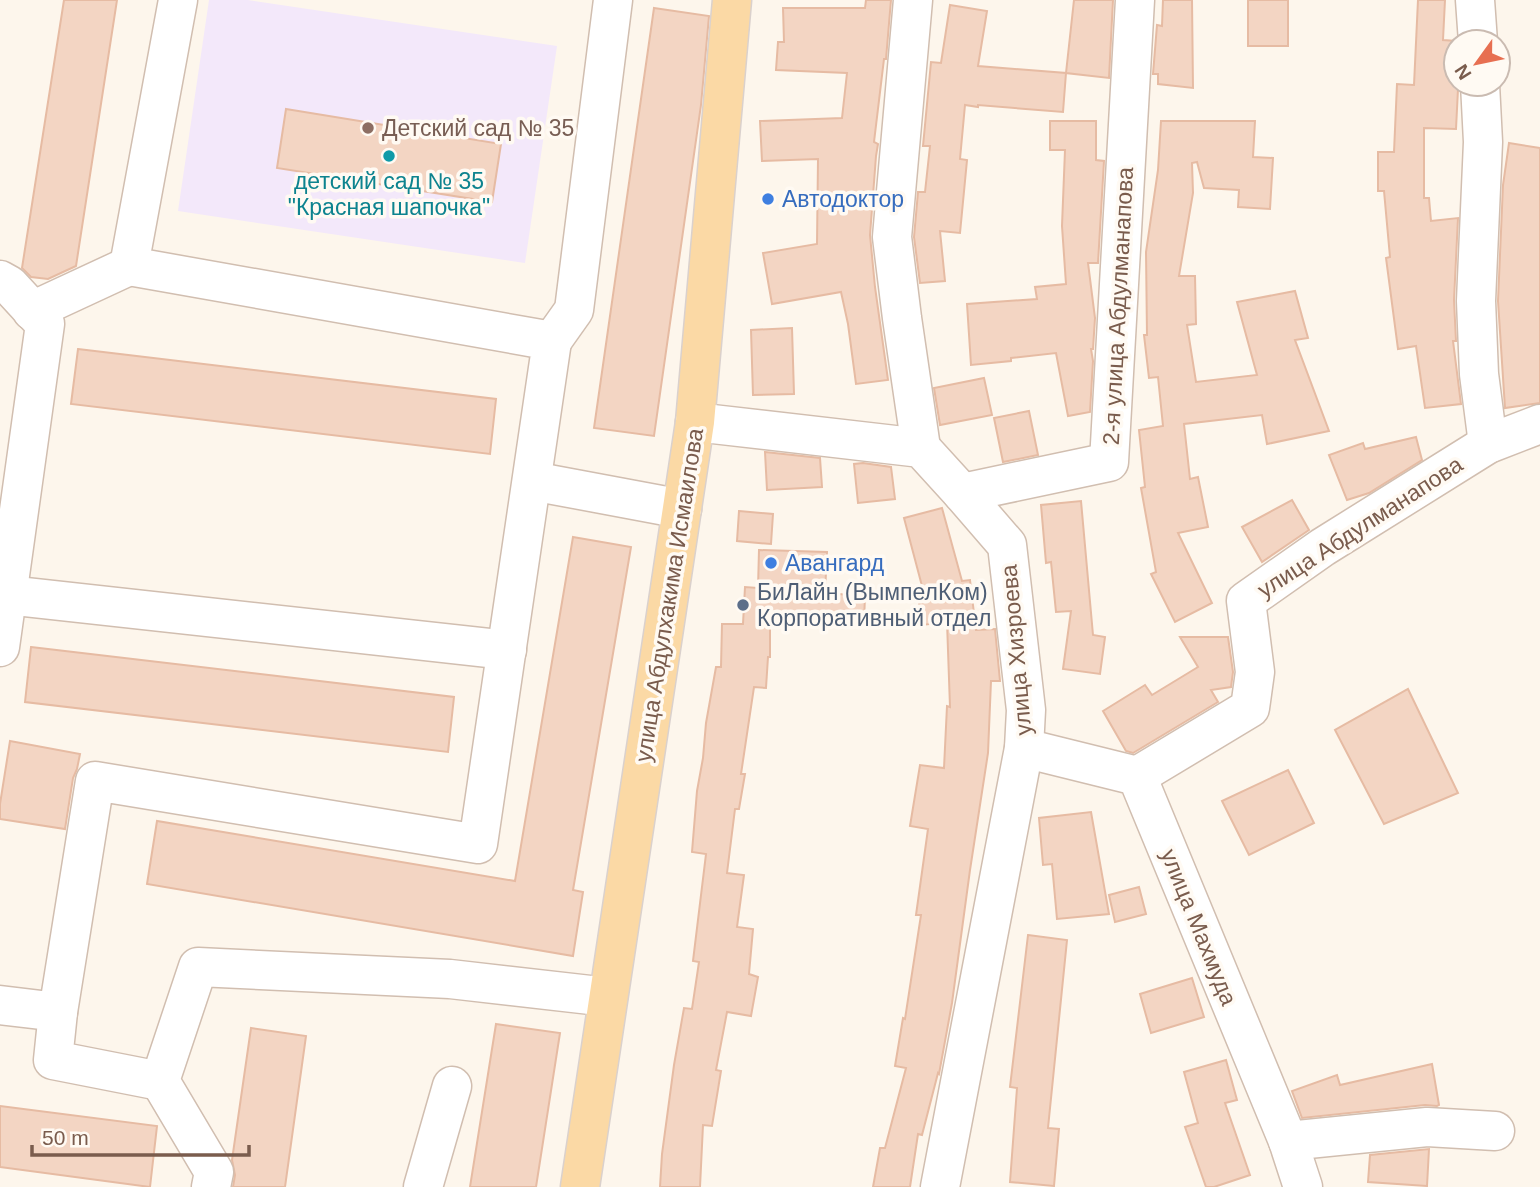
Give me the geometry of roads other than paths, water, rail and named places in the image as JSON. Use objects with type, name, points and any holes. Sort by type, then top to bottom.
[{"type":"main road","name":"улица Абдулхакима Исмаилова","points":[[580,1187],[695,422],[732,0]]},
{"type":"street","points":[[129,266],[178,0]]},
{"type":"street","points":[[211,1187],[214,1172],[160,1081],[53,1060],[58,1012],[95,781],[478,844],[552,341],[574,310],[613,0]]},
{"type":"street","points":[[695,422],[921,448],[892,237],[913,0]]},
{"type":"street","name":"2-я улица Абдулманапова","points":[[962,493],[1108,462],[1135,0]]},
{"type":"street","points":[[1475,0],[1477,28]]},
{"type":"street","points":[[1481,98],[1483,142],[1476,301],[1479,374],[1489,444]]},
{"type":"street","points":[[32,311],[129,266],[552,341]]},
{"type":"street","points":[[0,280],[9,285],[45,324],[0,648]]},
{"type":"street","name":"улица Абдулманапова","points":[[1137,776],[1250,708],[1255,672],[1246,601],[1323,547],[1489,444],[1540,424]]},
{"type":"street","name":"улица Хизроева","points":[[921,448],[1007,545],[1026,710],[1024,748],[940,1187]]},
{"type":"street","points":[[532,481],[682,509]]},
{"type":"street","points":[[7,595],[507,650]]},
{"type":"street","points":[[1024,748],[1137,776]]},
{"type":"street","name":"улица Махмуда","points":[[1137,776],[1288,1142],[1303,1187]]},
{"type":"street","points":[[160,1081],[198,967],[450,979],[608,997]]},
{"type":"street","points":[[0,1005],[58,1012]]},
{"type":"street","points":[[423,1187],[452,1086]]},
{"type":"street","points":[[1288,1142],[1427,1127],[1495,1131]]},
{"type":"place","name":"Детский сад № 35","points":[[368,128]]},
{"type":"place","name":"детский сад № 35 \"Красная шапочка\"","points":[[389,156]]},
{"type":"place","name":"Автодоктор","points":[[768,199]]},
{"type":"place","name":"Авангард","points":[[771,563]]},
{"type":"place","name":"БиЛайн (ВымпелКом) Корпоративный отдел","points":[[743,605]]}]
